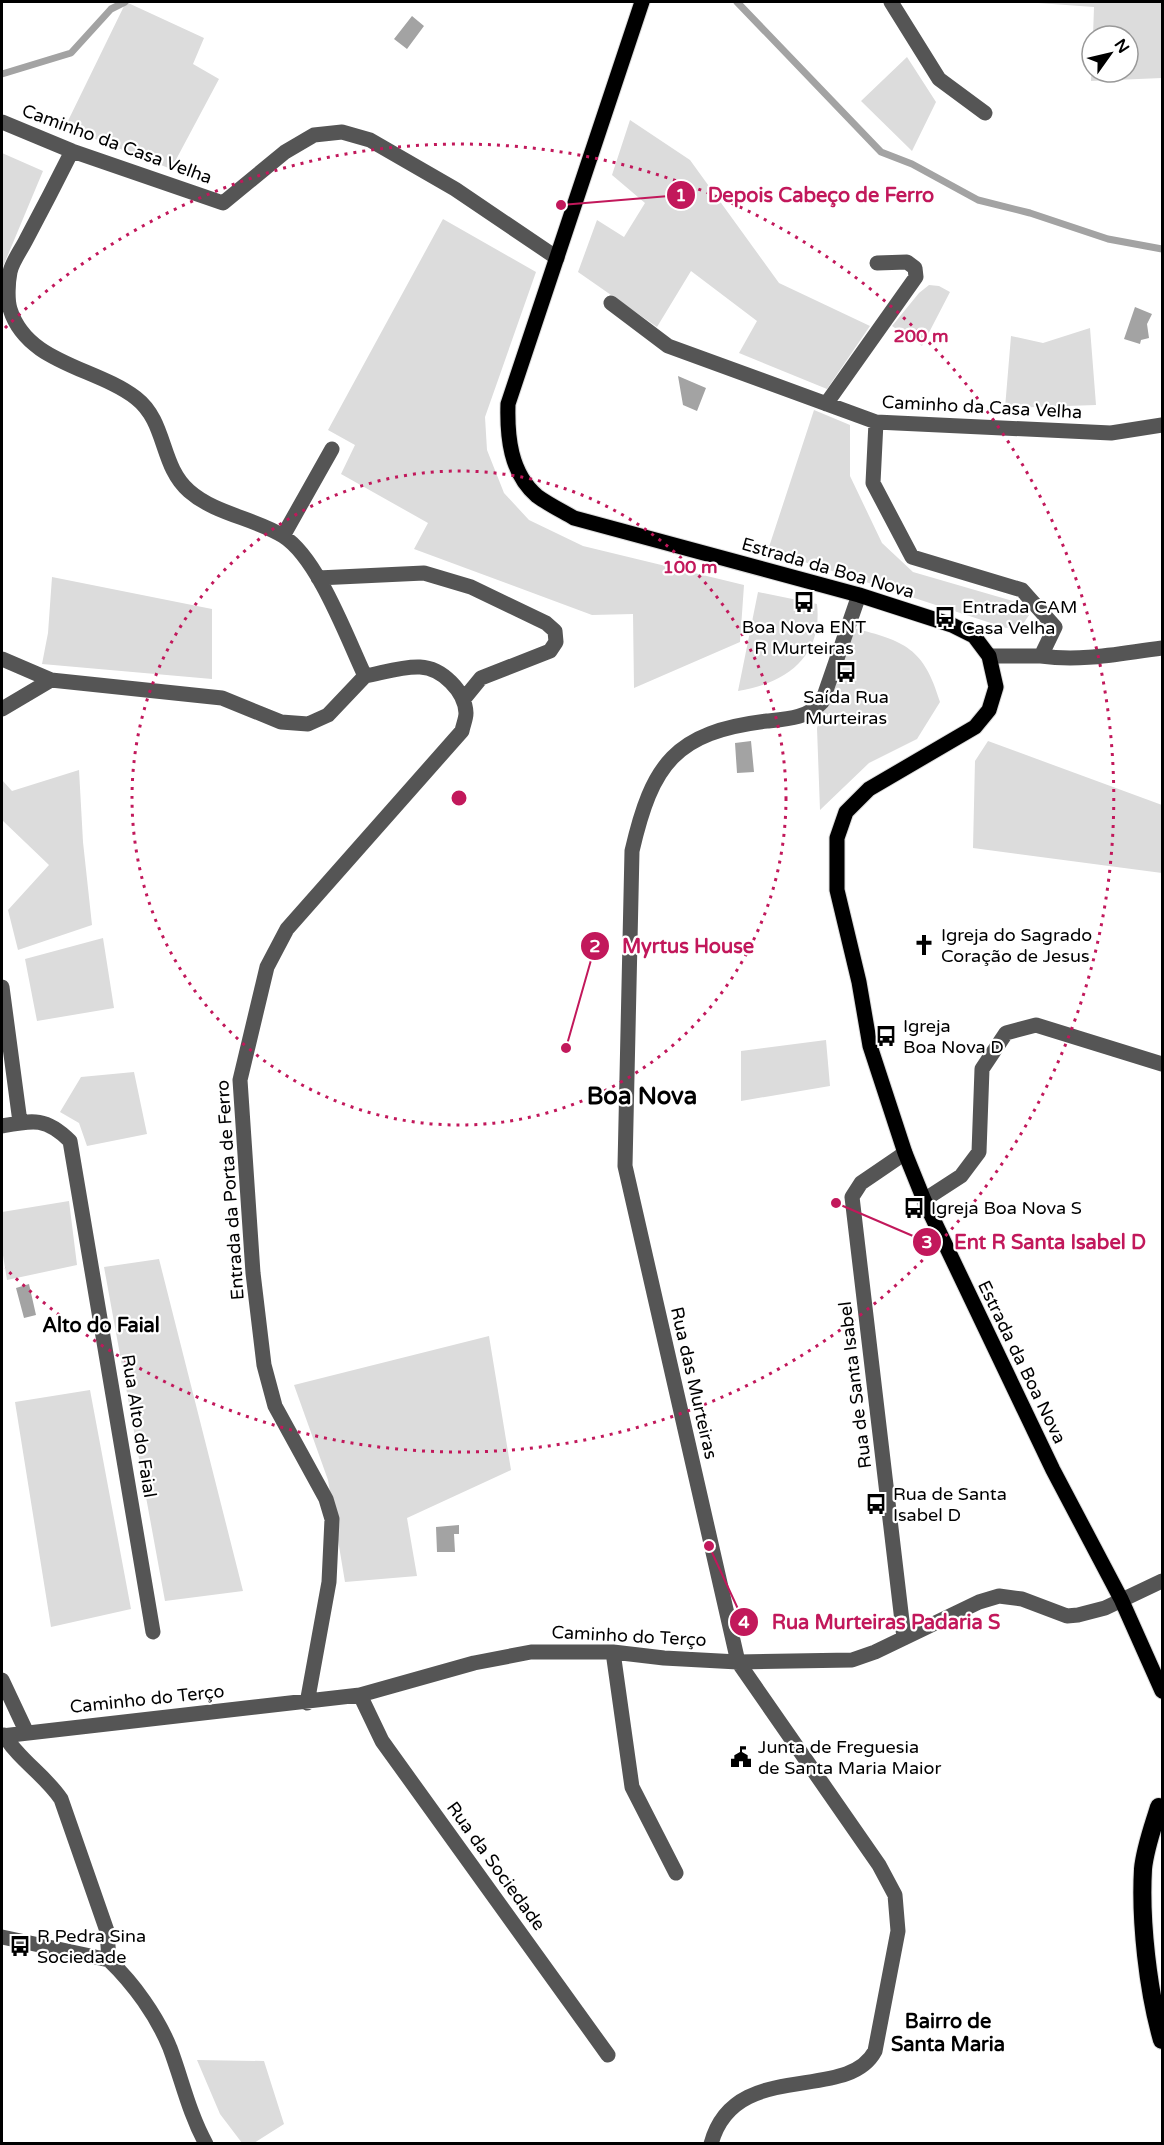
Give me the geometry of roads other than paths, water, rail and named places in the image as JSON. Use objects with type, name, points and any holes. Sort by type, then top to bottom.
[{"type":"highway","points":[[1161,1801],[1147,1844],[1143,1869],[1143,1908],[1153,2006],[1162,2040]]},
{"type":"main road","name":"Estrada da Boa Nova","points":[[642,2],[508,404],[507,438],[517,469],[536,495],[574,518],[859,596],[952,625],[974,636],[989,656],[996,687],[989,710],[975,727],[869,789],[846,812],[837,838],[837,890],[859,982],[870,1046],[905,1153],[924,1200],[1053,1470],[1121,1599],[1162,1691]]},
{"type":"main road","points":[[1161,1801],[1162,1828]]},
{"type":"street","points":[[891,2],[939,79],[986,113]]},
{"type":"street","name":"Caminho da Casa Velha","points":[[2,122],[72,151],[223,203],[285,152],[314,135],[342,132],[370,140],[455,189],[557,258]]},
{"type":"street","points":[[72,151],[10,272],[9,307],[16,324],[32,342],[46,353],[135,397],[148,409],[159,427],[176,476],[189,492],[236,516],[283,536],[297,548],[318,578],[365,676]]},
{"type":"street","points":[[826,404],[916,277],[915,268],[907,262],[877,263]]},
{"type":"street","name":"Caminho da Casa Velha","points":[[611,303],[668,346],[876,422],[1111,433],[1162,425]]},
{"type":"street","points":[[876,422],[873,483],[912,557],[1022,590],[1055,627],[1041,656]]},
{"type":"street","points":[[283,536],[332,449]]},
{"type":"street","points":[[2,659],[51,680],[222,698],[281,722],[308,724],[328,715],[365,676],[420,667],[438,672],[454,684],[463,700],[481,678],[550,651],[556,642],[555,631],[546,623],[447,578],[424,573],[318,578]]},
{"type":"street","name":"Rua das Murteiras","points":[[711,2144],[715,2129],[725,2114],[762,2090],[849,2073],[869,2062],[874,2051],[898,1931],[895,1895],[879,1864],[738,1662],[625,1166],[632,851],[641,811],[655,777],[672,758],[705,734],[734,725],[789,718],[813,712],[822,702],[859,596]]},
{"type":"street","points":[[989,656],[1041,656],[1067,660],[1162,648]]},
{"type":"street","points":[[2,709],[51,680]]},
{"type":"street","name":"Entrada da Porta de Ferro","points":[[307,1703],[329,1582],[332,1519],[326,1499],[275,1406],[264,1365],[253,1273],[240,1080],[267,967],[287,929],[462,731],[466,713],[463,700]]},
{"type":"street","points":[[2,987],[20,1122]]},
{"type":"street","points":[[924,1200],[962,1176],[979,1152],[982,1069],[1006,1033],[1036,1025],[1162,1064]]},
{"type":"street","name":"Rua Alto do Faial","points":[[2,1126],[20,1122],[50,1123],[70,1141],[153,1632]]},
{"type":"street","name":"Rua de Santa Isabel","points":[[904,1638],[852,1197],[861,1183],[905,1153]]},
{"type":"street","name":"Caminho do Terço","points":[[3,1735],[307,1703],[360,1695],[474,1663],[531,1652],[613,1652],[664,1658],[738,1662],[852,1660],[904,1638],[943,1618],[999,1596],[1022,1599],[1067,1616],[1105,1608],[1162,1581]]},
{"type":"street","points":[[613,1652],[632,1787],[676,1873]]},
{"type":"street","points":[[2,1680],[26,1731]]},
{"type":"street","name":"Rua da Sociedade","points":[[360,1695],[382,1741],[608,2055]]},
{"type":"street","points":[[3,1735],[14,1751],[48,1780],[61,1799],[107,1931],[109,1960]]},
{"type":"street","points":[[2,1936],[109,1960],[122,1972],[161,2028],[193,2120],[206,2144]]},
{"type":"waterway","points":[[2,74],[71,53],[111,9],[125,2]]},
{"type":"waterway","points":[[737,2],[881,152],[912,164],[978,200],[1030,213],[1108,239],[1162,249]]},
{"type":"place","name":"Depois Cabeço de Ferro","points":[[561,205]]},
{"type":"place","name":"Boa Nova ENT R Murteiras","points":[[804,602]]},
{"type":"place","name":"Entrada CAM Casa Velha","points":[[945,617]]},
{"type":"place","name":"Saída Rua Murteiras","points":[[846,672]]},
{"type":"place","name":"Igreja do Sagrado Coração de Jesus","points":[[924,945]]},
{"type":"place","name":"Igreja Boa Nova D","points":[[886,1036]]},
{"type":"place","name":"Myrtus House","points":[[566,1048]]},
{"type":"place","name":"Ent R Santa Isabel D","points":[[836,1203]]},
{"type":"place","name":"Igreja Boa Nova S","points":[[914,1208]]},
{"type":"place","name":"Rua de Santa Isabel D","points":[[876,1504]]},
{"type":"place","name":"Rua Murteiras Padaria S","points":[[709,1546]]},
{"type":"place","name":"Junta de Freguesia de Santa Maria Maior","points":[[741,1757]]},
{"type":"place","name":"R Pedra Sina Sociedade","points":[[20,1946]]},
{"type":"district","name":"Boa Nova","points":[[642,1096]]},
{"type":"district","name":"Alto do Faial","points":[[101,1326]]},
{"type":"district","name":"Bairro de Santa Maria","points":[[948,2034]]}]
